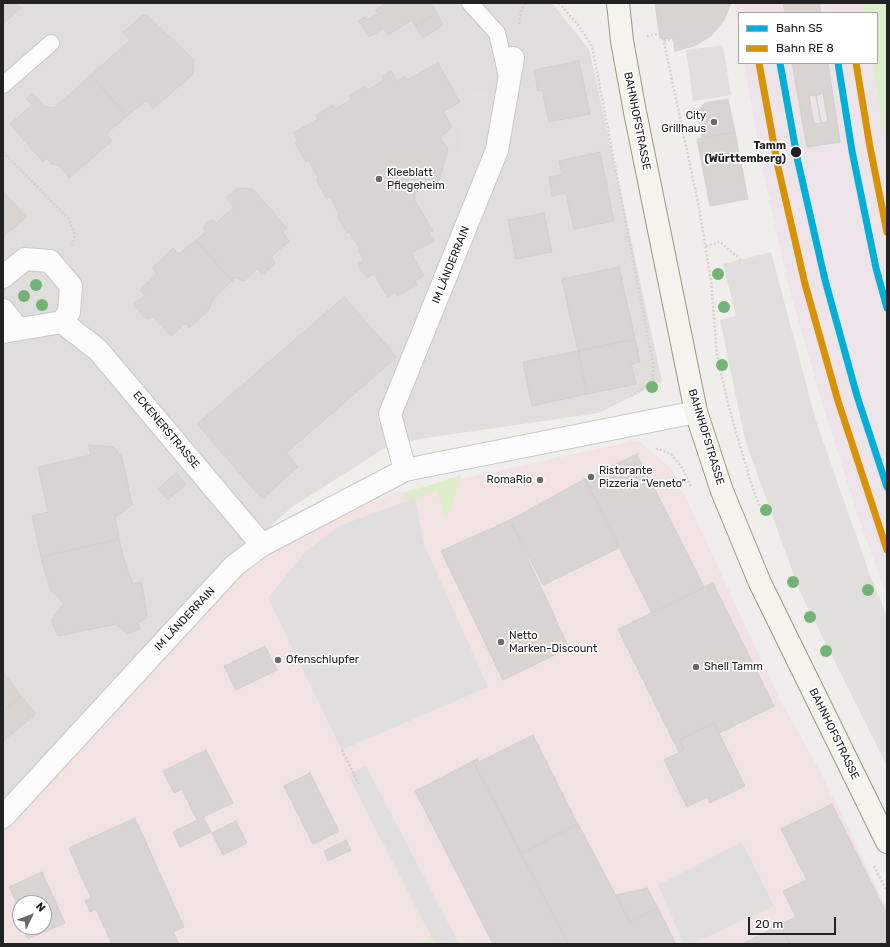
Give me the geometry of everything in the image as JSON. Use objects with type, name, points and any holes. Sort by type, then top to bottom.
[{"type":"main road","name":"BAHNHOFSTRASSE","points":[[618,3],[622,41],[636,120],[696,412],[722,491],[760,583],[887,842]]},
{"type":"street","name":"IM LÄNDERRAIN","points":[[405,470],[390,414],[497,150],[513,58]]},
{"type":"street","points":[[3,277],[24,259],[50,261],[71,286],[69,312],[62,322],[11,331],[3,310]]},
{"type":"street","name":"ECKENERSTRASSE","points":[[62,322],[98,350],[262,545]]},
{"type":"street","name":"IM LÄNDERRAIN","points":[[3,817],[234,566],[262,545],[405,470],[696,412]]},
{"type":"lane","points":[[470,3],[497,33],[509,82]]},
{"type":"lane","points":[[3,85],[51,43]]},
{"type":"path","points":[[559,3],[578,25],[592,46],[653,363],[653,381],[627,399],[633,424]]},
{"type":"path","points":[[658,3],[664,41],[706,246],[711,280],[717,355],[728,404],[750,483],[761,511]]},
{"type":"path","points":[[664,41],[673,40]]},
{"type":"path","points":[[3,152],[68,218],[75,235],[70,252],[56,268]]},
{"type":"path","points":[[706,246],[720,242],[742,261]]},
{"type":"path","points":[[342,750],[359,785]]},
{"type":"shaded area","points":[[3,3],[552,3],[589,49],[662,381],[599,413],[419,439],[383,449],[292,507],[238,556],[3,809]]},
{"type":"shaded area","points":[[734,3],[863,3],[864,12],[738,12],[738,29]]},
{"type":"shaded area","points":[[723,45],[731,95],[693,101],[686,50]]},
{"type":"shaded area","points":[[744,64],[872,64],[887,153],[887,597],[857,513],[823,406],[789,288],[763,171]]},
{"type":"shaded area","points":[[466,92],[490,94],[478,185],[455,183]]},
{"type":"shaded area","points":[[771,252],[816,421],[871,578],[887,616],[887,766],[800,592],[745,440],[720,320],[736,316],[723,264]]},
{"type":"shaded area","points":[[638,440],[673,470],[779,698],[820,771],[887,908],[887,944],[3,944],[3,831],[264,548],[392,494]]},
{"type":"shaded area","points":[[415,498],[424,544],[488,687],[342,750],[268,598],[305,552],[339,526]]},
{"type":"shaded area","points":[[366,766],[459,944],[435,944],[348,775]]},
{"type":"shaded area","points":[[742,842],[774,906],[692,944],[684,944],[658,885]]},
{"type":"green space","points":[[863,3],[887,3],[887,153],[872,64],[878,64],[878,12],[864,12]]},
{"type":"green space","points":[[461,475],[446,520],[437,492],[406,501],[403,494]]},
{"type":"green space","points":[[431,935],[435,944],[419,944]]},
{"type":"building","points":[[3,3],[16,3],[21,8],[3,24]]},
{"type":"building","points":[[386,3],[430,3],[437,13],[415,26],[412,20],[388,35],[384,28],[369,37],[359,21],[365,17],[367,20],[378,14],[376,10]]},
{"type":"building","points":[[655,3],[731,3],[724,20],[711,36],[694,46],[675,51],[673,38],[660,39]]},
{"type":"building","points":[[783,3],[819,3],[821,12],[785,12]]},
{"type":"building","points":[[437,13],[443,25],[423,38],[415,26]]},
{"type":"building","points":[[143,15],[147,15],[194,60],[193,74],[153,109],[146,101],[127,116],[91,75],[130,40],[123,32]]},
{"type":"building","points":[[579,61],[590,114],[549,122],[542,90],[538,91],[534,70]]},
{"type":"building","name":"Kleeblatt Pflegeheim","points":[[438,63],[460,102],[443,112],[452,127],[440,138],[448,148],[438,185],[419,181],[414,199],[433,231],[429,233],[434,241],[411,253],[424,276],[415,281],[417,285],[397,296],[395,292],[388,297],[374,274],[367,278],[359,268],[358,264],[364,260],[358,251],[360,249],[349,232],[347,233],[337,216],[339,214],[330,197],[327,199],[316,180],[319,179],[308,160],[306,162],[295,143],[298,142],[293,133],[318,119],[316,115],[333,105],[335,109],[351,100],[349,96],[365,86],[368,90],[384,80],[382,76],[391,71],[397,81],[405,76],[407,80]]},
{"type":"building","points":[[792,64],[828,64],[840,142],[807,147]]},
{"type":"building","points":[[91,75],[127,116],[106,134],[112,141],[69,178],[59,166],[51,164],[47,158],[43,162],[10,124],[32,105],[26,98],[32,93],[44,106],[54,108]]},
{"type":"building","points":[[823,93],[828,122],[821,123],[816,95]]},
{"type":"building","points":[[816,95],[821,123],[814,124],[809,96]]},
{"type":"building","points":[[728,99],[735,132],[702,138],[697,112],[705,103]]},
{"type":"building","points":[[735,132],[748,199],[710,206],[697,139]]},
{"type":"building","points":[[600,152],[614,221],[574,229],[566,193],[552,196],[549,177],[562,174],[559,161]]},
{"type":"building","points":[[237,188],[253,189],[287,228],[282,232],[289,241],[271,257],[275,263],[262,275],[257,269],[244,281],[236,278],[232,281],[196,240],[206,232],[203,227],[212,219],[216,223],[234,207],[226,198]]},
{"type":"building","points":[[3,191],[7,196],[3,200]]},
{"type":"building","points":[[7,196],[26,217],[3,237],[3,200]]},
{"type":"building","points":[[544,213],[552,252],[516,259],[508,220]]},
{"type":"building","points":[[196,240],[232,281],[211,302],[209,310],[189,328],[186,323],[171,336],[153,317],[146,319],[133,305],[145,295],[140,290],[157,274],[152,268],[173,248],[179,254]]},
{"type":"building","points":[[619,267],[635,339],[578,351],[562,279]]},
{"type":"building","points":[[344,297],[397,357],[286,453],[298,467],[262,499],[197,424]]},
{"type":"building","points":[[635,339],[640,362],[631,364],[636,384],[587,394],[578,351]]},
{"type":"building","points":[[578,351],[587,394],[532,406],[523,362]]},
{"type":"building","points":[[89,445],[113,447],[122,457],[132,505],[115,517],[119,539],[41,557],[32,516],[48,512],[38,467],[91,455]]},
{"type":"building","points":[[637,454],[704,587],[652,613],[585,479]]},
{"type":"building","points":[[176,473],[186,484],[168,500],[158,489]]},
{"type":"building","points":[[585,479],[619,548],[543,585],[510,520]]},
{"type":"building","points":[[510,520],[569,648],[503,680],[441,551]]},
{"type":"building","points":[[119,539],[124,560],[133,584],[142,582],[147,618],[138,622],[140,629],[127,634],[116,624],[58,636],[51,620],[64,603],[50,590],[41,557]]},
{"type":"building","name":"Shell Tamm","points":[[713,583],[774,706],[719,733],[714,723],[679,740],[684,750],[679,752],[618,629]]},
{"type":"building","points":[[265,646],[277,670],[236,690],[224,666]]},
{"type":"building","points":[[3,673],[8,678],[3,682]]},
{"type":"building","points":[[8,678],[21,696],[3,711],[3,682]]},
{"type":"building","points":[[21,696],[36,714],[3,741],[3,711]]},
{"type":"building","points":[[714,723],[745,786],[710,803],[707,797],[687,807],[664,760],[684,750],[679,740]]},
{"type":"building","points":[[533,735],[578,824],[521,853],[473,761],[477,758],[479,762]]},
{"type":"building","points":[[206,750],[233,803],[203,817],[211,832],[180,847],[173,832],[197,820],[182,789],[174,793],[163,771]]},
{"type":"building","points":[[473,761],[568,943],[493,944],[415,791]]},
{"type":"building","points":[[310,773],[339,831],[313,844],[284,786]]},
{"type":"building","points":[[832,804],[887,914],[887,944],[790,944],[780,925],[796,917],[783,891],[807,880],[781,829]]},
{"type":"building","points":[[135,818],[184,927],[173,932],[179,944],[112,944],[96,909],[90,912],[85,901],[91,898],[69,848]]},
{"type":"building","points":[[236,821],[247,843],[223,855],[212,833]]},
{"type":"building","points":[[578,824],[630,922],[658,908],[676,944],[566,944],[568,943],[521,853]]},
{"type":"building","points":[[346,840],[351,850],[328,861],[324,851]]},
{"type":"building","points":[[42,872],[65,923],[52,929],[52,895],[13,895],[9,887]]},
{"type":"building","points":[[647,888],[658,908],[630,922],[616,895]]},
{"type":"building","points":[[780,925],[790,944],[742,944]]},
{"type":"building","points":[[26,935],[37,935],[28,939]]},
{"type":"rail line","name":"S5","points":[[780,64],[798,162],[825,280],[857,396],[887,487]]},
{"type":"rail line","name":"S5","points":[[838,64],[852,151],[876,268],[887,308]]},
{"type":"transit line","points":[[759,64],[778,167],[805,284],[838,401],[887,550]]},
{"type":"transit line","points":[[856,64],[870,147],[887,232]]},
{"type":"place","name":"City Grillhaus","points":[[714,122]]},
{"type":"place","name":"Tamm (Württemberg)","points":[[796,152]]},
{"type":"place","name":"Kleeblatt Pflegeheim","points":[[379,179]]},
{"type":"place","name":"Ristorante Pizzeria “Veneto”","points":[[591,477]]},
{"type":"place","name":"RomaRio","points":[[540,480]]},
{"type":"place","name":"Netto Marken-Discount","points":[[501,642]]},
{"type":"place","name":"Ofenschlupfer","points":[[278,660]]},
{"type":"place","name":"Shell Tamm","points":[[696,667]]}]
